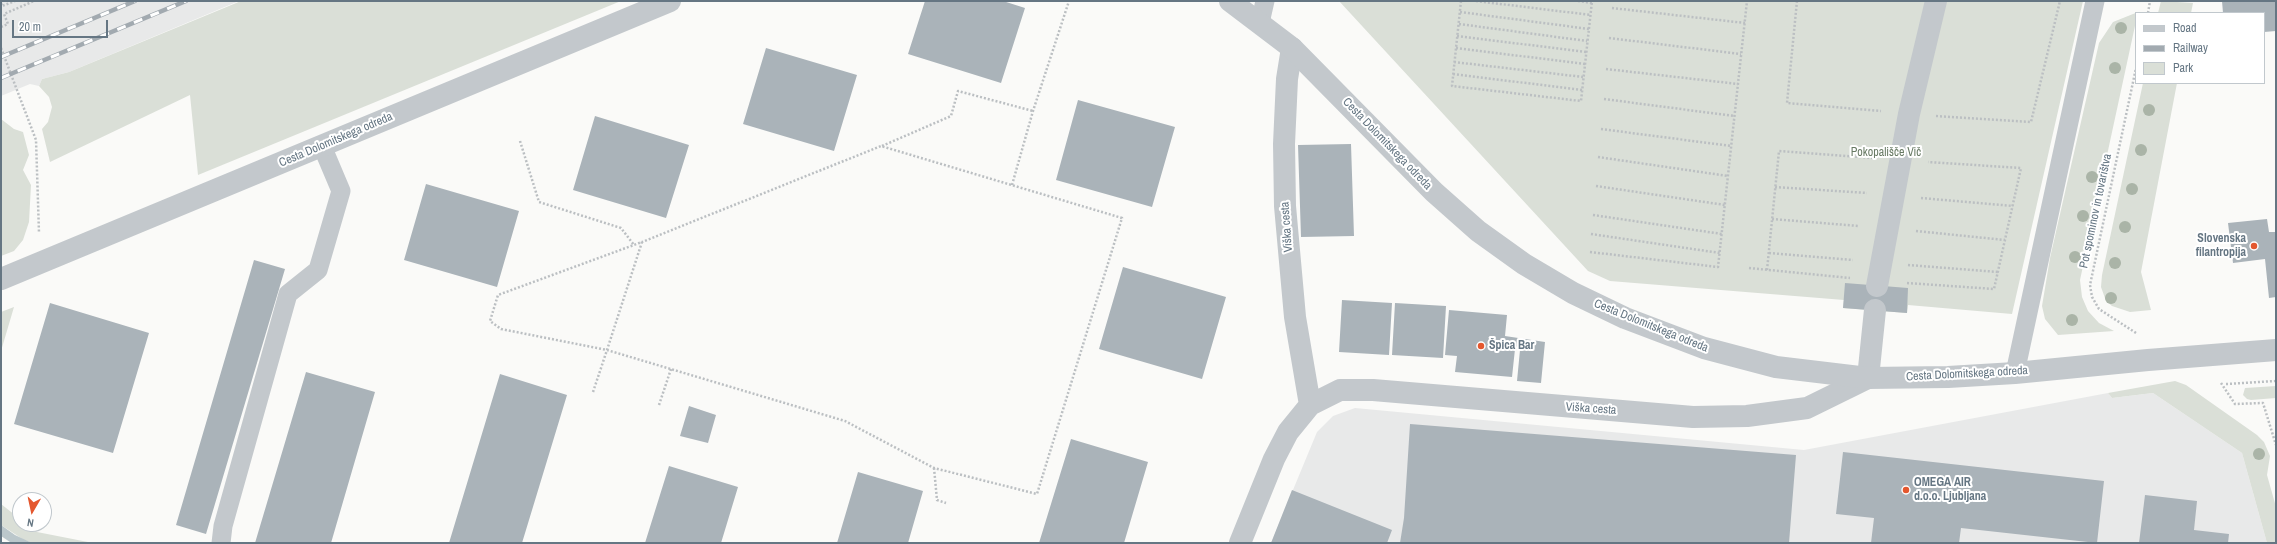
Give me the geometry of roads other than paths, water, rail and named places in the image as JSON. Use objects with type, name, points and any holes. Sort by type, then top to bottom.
[{"type":"street","name":"Cesta Dolomitskega odreda","points":[[6,276],[670,1]]},
{"type":"street","name":"Cesta Dolomitskega odreda","points":[[1230,1],[1292,48],[1457,213],[1513,256],[1573,293],[1624,318],[1704,348],[1776,367],[1868,378],[1948,377],[2014,373],[2148,360],[2276,350]]},
{"type":"street","points":[[1879,276],[1909,114],[1936,1]]},
{"type":"street","name":"Viška cesta","points":[[1292,48],[1287,79],[1284,144],[1285,206],[1295,317],[1310,405]]},
{"type":"street","points":[[1868,378],[1875,310]]},
{"type":"street","name":"Viška cesta","points":[[1240,543],[1274,459],[1288,432],[1310,405],[1340,390],[1373,390],[1694,417],[1747,416],[1807,408],[1868,378]]},
{"type":"lane","points":[[1260,23],[1265,1]]},
{"type":"lane","points":[[2014,373],[2095,1]]},
{"type":"lane","points":[[221,543],[223,526],[288,294],[318,270],[341,191],[322,146]]},
{"type":"railway","points":[[1,57],[135,1]]},
{"type":"railway","points":[[1,78],[186,1]]},
{"type":"place","name":"Slovenska filantropija","points":[[2254,246]]},
{"type":"place","name":"Špica Bar","points":[[1481,346]]},
{"type":"place","name":"OMEGA AIR d.o.o. Ljubljana","points":[[1906,490]]},
{"type":"park label","name":"Pokopališče Vič","points":[[1886,153]]}]
